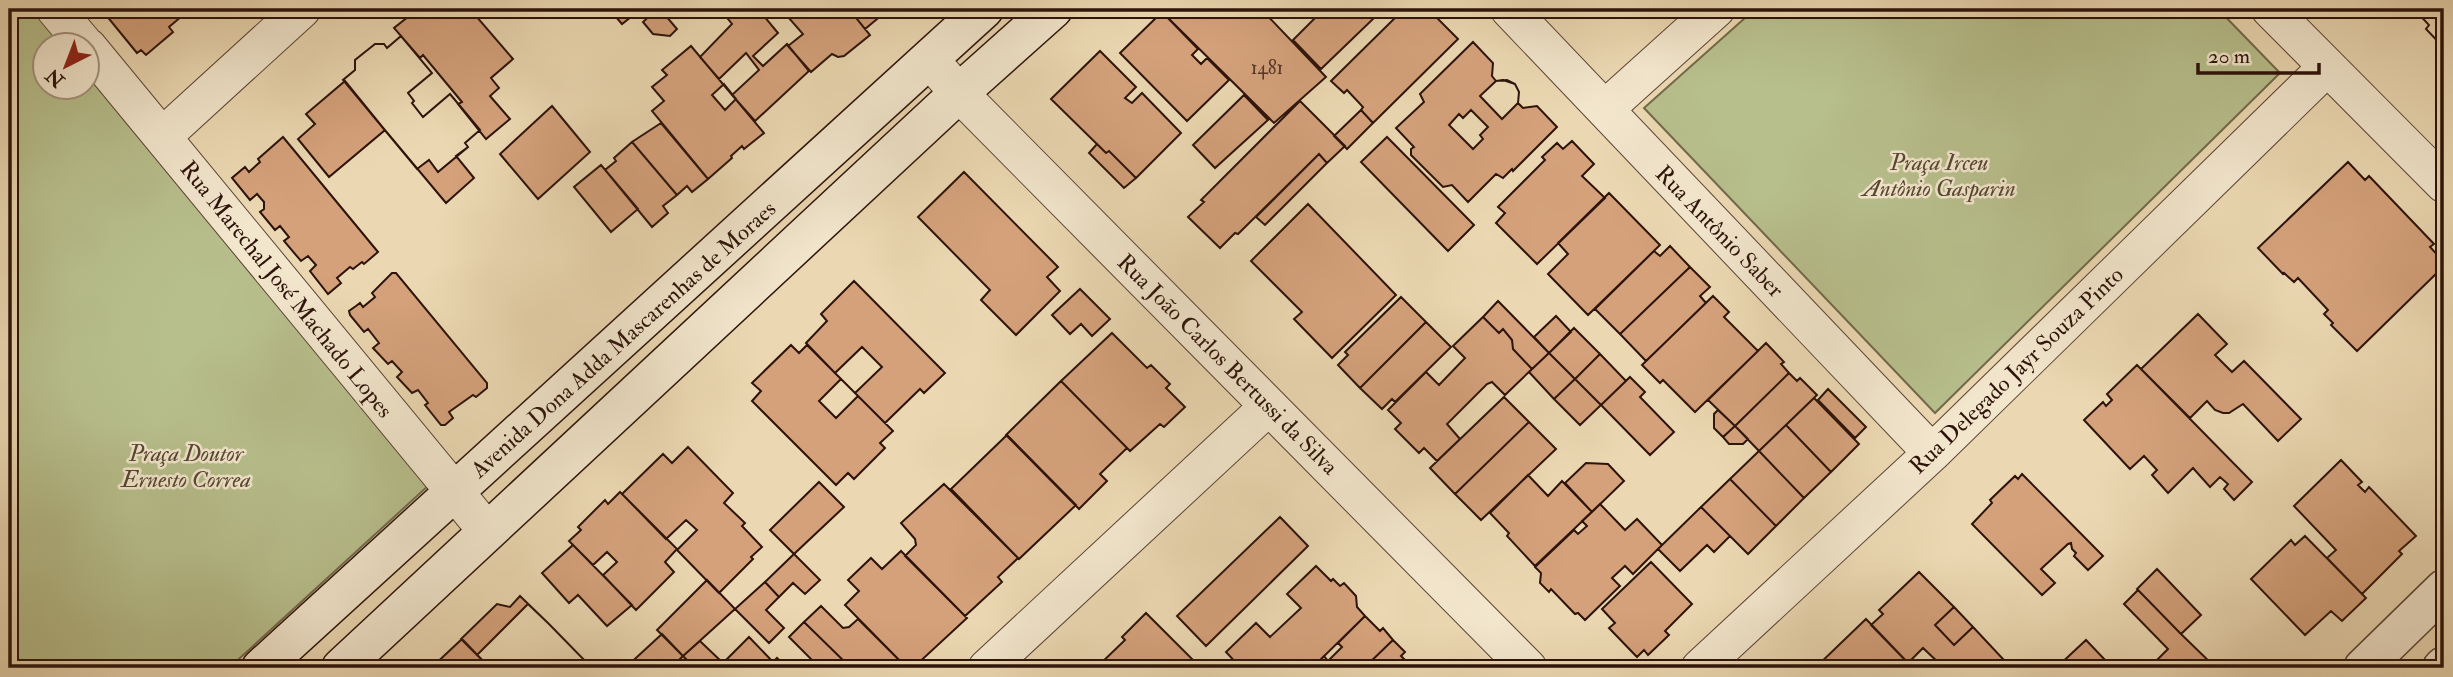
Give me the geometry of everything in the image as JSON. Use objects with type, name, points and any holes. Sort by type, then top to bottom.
[{"type":"main road","name":"Avenida Dona Adda Mascarenhas de Moraes","points":[[261,668],[984,9]]},
{"type":"main road","name":"Avenida Dona Adda Mascarenhas de Moraes","points":[[341,668],[959,93],[1053,9]]},
{"type":"main road","points":[[2363,668],[2444,589]]},
{"type":"street","name":"Rua Marechal José Machado Lopes","points":[[55,9],[75,32]]},
{"type":"street","points":[[163,136],[302,9]]},
{"type":"street","name":"Rua Antônio Saber","points":[[1509,9],[1931,453]]},
{"type":"street","points":[[1605,109],[1716,9]]},
{"type":"street","points":[[2270,9],[2444,184]]},
{"type":"street","name":"Rua João Carlos Bertussi da Silva","points":[[929,59],[959,93],[1528,668]]},
{"type":"street","name":"Rua Marechal José Machado Lopes","points":[[102,64],[487,531]]},
{"type":"street","name":"Rua Delegado Jayr Souza Pinto","points":[[1700,668],[1931,453],[2327,67]]},
{"type":"street","points":[[987,668],[1269,406]]},
{"type":"green space","name":"Praça Doutor Ernesto Correa","points":[[9,9],[45,9],[64,32],[32,32],[32,102],[102,102],[102,79],[429,485],[229,668],[9,668]]},
{"type":"green space","name":"Praça Irceu Antônio Gasparin","points":[[1755,9],[2218,9],[2280,73],[1935,413],[1644,108]]},
{"type":"building","points":[[101,9],[188,11],[169,27],[173,32],[146,55],[141,50],[137,53]]},
{"type":"building","points":[[418,9],[431,9],[436,14],[442,9],[470,9],[513,59],[491,78],[499,88],[490,96],[510,119],[486,139],[458,104],[462,102],[423,55],[420,58],[394,28]]},
{"type":"building","points":[[609,9],[641,9],[622,24]]},
{"type":"building","points":[[660,9],[677,29],[670,36],[653,34],[643,22]]},
{"type":"building","points":[[720,9],[758,9],[778,33],[753,56],[763,66],[787,44],[809,71],[755,121],[732,95],[759,70],[746,53],[719,79],[700,57],[732,24]]},
{"type":"building","points":[[781,9],[849,9],[870,35],[844,56],[832,54],[811,72],[788,46],[803,34]]},
{"type":"building","points":[[849,9],[889,9],[865,29]]},
{"type":"building","points":[[1261,9],[1326,77],[1274,123],[1161,11]]},
{"type":"building","points":[[1324,9],[1364,9],[1373,19],[1321,69],[1293,40]]},
{"type":"building","points":[[1404,9],[1433,9],[1430,11],[1458,39],[1373,123],[1347,90],[1344,93],[1331,81]]},
{"type":"building","points":[[2414,9],[2444,9],[2444,48],[2426,29],[2429,25]]},
{"type":"building","points":[[2414,9],[2444,9],[2444,48],[2426,29],[2429,25]]},
{"type":"building","points":[[1162,12],[1198,49],[1192,55],[1201,64],[1207,58],[1229,80],[1187,121],[1120,53]]},
{"type":"building","points":[[401,36],[432,73],[408,93],[423,117],[450,94],[480,130],[465,143],[468,147],[438,172],[429,160],[417,169],[343,80],[355,70],[355,60],[375,44],[384,44],[387,48]]},
{"type":"building","points":[[401,36],[432,73],[408,93],[423,117],[450,94],[480,130],[465,143],[468,147],[456,156],[474,178],[446,203],[343,80],[355,70],[355,60],[375,44],[384,44],[387,48]]},
{"type":"building","points":[[1473,42],[1493,63],[1492,76],[1496,81],[1507,80],[1515,84],[1519,92],[1518,103],[1523,108],[1537,106],[1557,127],[1513,171],[1512,169],[1503,178],[1496,174],[1468,202],[1452,185],[1443,187],[1411,155],[1411,149],[1414,147],[1396,128],[1424,102],[1420,94]],"holes":[[[1471,110],[1488,127],[1480,135],[1483,139],[1473,149],[1449,125],[1459,114],[1463,118]]]},
{"type":"building","points":[[691,46],[764,133],[744,149],[742,146],[708,179],[652,111],[664,101],[652,87],[667,75],[662,70]]},
{"type":"building","points":[[1100,51],[1136,87],[1125,98],[1132,103],[1142,93],[1181,133],[1136,178],[1109,151],[1106,153],[1051,99]]},
{"type":"building","points":[[345,81],[385,130],[329,177],[298,139],[315,124],[306,114]]},
{"type":"building","points":[[1496,81],[1515,84],[1519,92],[1518,103],[1502,119],[1480,96]]},
{"type":"building","points":[[724,84],[736,99],[725,110],[712,95]]},
{"type":"building","points":[[1244,95],[1268,120],[1215,168],[1193,145]]},
{"type":"building","points":[[1300,101],[1345,146],[1327,163],[1319,154],[1238,234],[1235,233],[1220,248],[1188,217],[1204,202],[1201,200]]},
{"type":"building","points":[[552,106],[590,152],[538,199],[500,154]]},
{"type":"building","points":[[1361,110],[1373,123],[1347,149],[1334,136]]},
{"type":"building","points":[[661,123],[708,179],[692,192],[687,186],[677,195],[632,142]]},
{"type":"building","points":[[283,137],[378,252],[364,264],[362,262],[353,269],[350,267],[337,278],[341,283],[328,294],[310,271],[316,265],[308,256],[301,261],[284,241],[289,237],[280,226],[275,230],[260,212],[264,209],[264,202],[257,194],[250,200],[232,178],[245,167],[249,172],[260,162],[258,159]]},
{"type":"building","points":[[1387,137],[1474,225],[1448,251],[1361,162]]},
{"type":"building","points":[[1572,141],[1594,164],[1582,176],[1605,198],[1537,264],[1496,223],[1505,213],[1498,207],[1545,160],[1542,157],[1557,143],[1563,149]]},
{"type":"building","points":[[632,142],[677,195],[663,206],[668,213],[652,227],[605,170]]},
{"type":"building","points":[[1097,144],[1106,153],[1109,151],[1136,178],[1124,188],[1089,153]]},
{"type":"building","points":[[1319,154],[1327,163],[1265,225],[1256,217]]},
{"type":"building","points":[[2348,162],[2365,180],[2369,176],[2434,244],[2430,247],[2444,262],[2444,266],[2357,351],[2331,325],[2333,323],[2324,314],[2328,310],[2298,278],[2294,282],[2283,274],[2258,248]]},
{"type":"building","points":[[601,165],[638,209],[611,232],[574,187]]},
{"type":"building","points":[[964,172],[1058,267],[1047,277],[1060,291],[1016,335],[981,300],[990,290],[918,217]]},
{"type":"building","points":[[1609,193],[1660,245],[1588,315],[1548,274],[1568,254],[1558,243]]},
{"type":"building","points":[[1308,204],[1396,295],[1332,358],[1294,319],[1302,312],[1251,261]]},
{"type":"building","points":[[1670,246],[1690,267],[1620,334],[1595,309],[1654,251],[1660,256]]},
{"type":"building","points":[[1690,267],[1710,287],[1700,296],[1706,303],[1646,361],[1620,334]]},
{"type":"building","points":[[392,273],[396,273],[487,383],[487,388],[476,397],[473,395],[449,412],[453,418],[445,425],[441,425],[425,405],[428,403],[418,390],[412,393],[397,377],[402,372],[392,361],[388,364],[373,348],[379,343],[368,329],[364,332],[350,315],[349,311],[360,303],[363,307],[375,297],[372,293]]},
{"type":"building","points":[[854,281],[945,373],[924,393],[920,389],[885,423],[855,393],[882,367],[862,347],[835,373],[806,343],[827,321],[821,314]]},
{"type":"building","points":[[1080,289],[1110,319],[1092,336],[1081,324],[1070,334],[1052,315]]},
{"type":"building","points":[[1713,296],[1729,312],[1724,317],[1758,351],[1695,412],[1663,380],[1660,383],[1642,365]]},
{"type":"building","points":[[1401,297],[1426,322],[1360,388],[1338,365],[1348,355],[1345,352]]},
{"type":"building","points":[[1498,301],[1549,353],[1532,369],[1513,349],[1512,340],[1503,329],[1499,333],[1483,317]]},
{"type":"building","points":[[2198,314],[2227,344],[2215,355],[2232,372],[2244,361],[2301,419],[2278,441],[2243,404],[2229,413],[2223,413],[2215,410],[2207,401],[2190,418],[2141,369]]},
{"type":"building","points":[[1556,316],[1571,332],[1549,353],[1534,337]]},
{"type":"building","points":[[1483,317],[1499,333],[1503,329],[1512,340],[1513,349],[1532,369],[1505,395],[1492,382],[1487,384],[1447,424],[1460,439],[1437,461],[1424,448],[1419,453],[1395,429],[1401,423],[1388,410],[1426,372],[1439,385],[1465,358],[1453,346]]},
{"type":"building","points":[[1426,322],[1451,347],[1395,402],[1392,399],[1382,409],[1360,388]]},
{"type":"building","points":[[1574,328],[1600,354],[1575,379],[1549,353]]},
{"type":"building","points":[[1112,333],[1147,368],[1151,365],[1170,384],[1166,388],[1185,407],[1164,427],[1160,424],[1130,451],[1061,381]]},
{"type":"building","points":[[1766,343],[1784,362],[1781,364],[1789,373],[1735,426],[1708,400]]},
{"type":"building","points":[[791,345],[799,353],[807,345],[893,431],[880,443],[885,448],[854,479],[848,473],[836,485],[752,401],[761,391],[752,383]]},
{"type":"building","points":[[1549,353],[1575,379],[1554,399],[1529,372]]},
{"type":"building","points":[[1600,354],[1626,381],[1601,405],[1575,379]]},
{"type":"building","points":[[2137,365],[2252,482],[2234,500],[2224,489],[2228,484],[2220,477],[2210,487],[2193,468],[2168,493],[2152,475],[2157,470],[2144,456],[2130,469],[2084,420],[2103,402],[2106,406],[2112,400],[2107,394]]},
{"type":"building","points":[[1789,373],[1797,381],[1800,378],[1817,395],[1759,451],[1735,426]]},
{"type":"building","points":[[1630,377],[1645,392],[1640,397],[1674,432],[1650,455],[1601,405]]},
{"type":"building","points":[[841,379],[858,396],[836,418],[819,401]]},
{"type":"building","points":[[1575,379],[1601,405],[1580,425],[1554,399]]},
{"type":"building","points":[[1061,381],[1127,448],[1100,474],[1107,481],[1079,509],[1006,435]]},
{"type":"building","points":[[1828,389],[1866,427],[1855,438],[1818,400]]},
{"type":"building","points":[[1504,397],[1529,422],[1455,494],[1430,468]]},
{"type":"building","points":[[1814,398],[1859,444],[1831,472],[1786,425]]},
{"type":"building","points":[[1718,410],[1735,426],[1723,437],[1714,428],[1714,414]]},
{"type":"building","points":[[1529,422],[1556,449],[1481,520],[1455,494]]},
{"type":"building","points":[[1786,425],[1831,472],[1804,498],[1759,451]]},
{"type":"building","points":[[1735,426],[1748,439],[1743,444],[1729,444],[1723,437]]},
{"type":"building","points":[[1007,435],[1076,505],[1019,559],[951,489]]},
{"type":"building","points":[[688,447],[733,493],[724,503],[745,523],[742,526],[762,547],[719,593],[677,550],[697,530],[686,520],[666,539],[622,494],[663,454],[672,463]]},
{"type":"building","points":[[1759,451],[1804,498],[1776,526],[1730,479]]},
{"type":"building","points":[[2341,460],[2362,482],[2358,485],[2365,492],[2369,487],[2416,536],[2399,551],[2402,554],[2362,594],[2327,558],[2336,550],[2294,506]]},
{"type":"building","points":[[1586,463],[1608,464],[1624,481],[1592,512],[1565,483]]},
{"type":"building","points":[[2022,474],[2103,556],[2088,570],[2074,556],[2076,553],[2071,543],[2068,544],[2041,569],[2055,583],[2042,595],[1972,524],[1992,503],[1990,500],[2015,476],[2018,479]]},
{"type":"building","points":[[1528,475],[1548,496],[1562,481],[1592,512],[1535,566],[1490,513]]},
{"type":"building","points":[[1730,479],[1776,526],[1748,554],[1701,507]]},
{"type":"building","points":[[819,482],[844,507],[794,554],[770,530]]},
{"type":"building","points":[[944,484],[1018,558],[998,577],[1002,582],[965,616],[905,556],[916,545],[915,539],[901,523]]},
{"type":"building","points":[[620,492],[677,549],[665,562],[674,572],[636,610],[603,575],[617,562],[607,552],[593,565],[569,541],[581,530],[578,527],[605,500],[608,504]]},
{"type":"building","points":[[1600,504],[1625,530],[1637,519],[1662,545],[1633,574],[1625,566],[1612,578],[1620,586],[1585,620],[1578,613],[1575,614],[1551,589],[1549,592],[1540,583],[1541,573],[1535,567],[1574,530],[1578,534],[1587,526],[1582,521]]},
{"type":"building","points":[[1701,507],[1730,536],[1714,552],[1707,545],[1680,571],[1658,549]]},
{"type":"building","points":[[1280,517],[1308,546],[1206,646],[1177,616]]},
{"type":"building","points":[[2305,536],[2366,598],[2342,621],[2331,611],[2305,635],[2251,579],[2291,540],[2295,545]]},
{"type":"building","points":[[573,545],[632,605],[607,626],[578,595],[569,603],[542,573]]},
{"type":"building","points":[[901,551],[967,618],[913,668],[905,666],[845,605],[859,591],[848,580],[871,558],[882,569]]},
{"type":"building","points":[[794,554],[820,580],[805,594],[793,583],[779,597],[765,582]]},
{"type":"building","points":[[1651,562],[1692,604],[1665,631],[1669,635],[1648,655],[1644,650],[1637,657],[1609,628],[1615,623],[1602,609]]},
{"type":"building","points":[[1316,566],[1331,581],[1333,579],[1340,586],[1344,583],[1356,596],[1357,607],[1365,616],[1312,668],[1239,668],[1226,652],[1256,623],[1270,637],[1301,608],[1287,594]]},
{"type":"building","points":[[2157,569],[2201,615],[2181,634],[2137,589]]},
{"type":"building","points":[[1919,572],[1954,607],[1935,625],[1954,645],[1973,627],[2003,659],[1995,668],[1940,668],[1942,666],[1923,648],[1908,663],[1871,625],[1883,614],[1879,610]]},
{"type":"building","points":[[707,580],[735,609],[683,656],[657,630]]},
{"type":"building","points":[[765,582],[779,597],[766,610],[784,628],[769,643],[735,609]]},
{"type":"building","points":[[2138,590],[2216,668],[2149,668],[2168,649],[2124,604]]},
{"type":"building","points":[[520,596],[592,668],[490,668],[461,639],[497,604],[510,607]]},
{"type":"building","points":[[528,604],[592,668],[490,668],[477,655]]},
{"type":"building","points":[[821,606],[843,628],[849,627],[858,619],[905,666],[851,668],[804,622]]},
{"type":"building","points":[[1954,607],[1973,627],[1954,645],[1935,625]]},
{"type":"building","points":[[1146,613],[1201,668],[1096,668],[1125,640],[1122,637]]},
{"type":"building","points":[[1365,616],[1380,631],[1383,628],[1393,640],[1364,668],[1312,668],[1324,656],[1328,661],[1342,647],[1338,643]]},
{"type":"building","points":[[1866,619],[1913,668],[1815,668]]},
{"type":"building","points":[[804,622],[851,668],[809,668],[811,659],[789,637]]},
{"type":"building","points":[[662,634],[683,656],[671,668],[625,668]]},
{"type":"building","points":[[749,637],[773,662],[777,658],[787,668],[695,668],[683,656],[700,641],[723,663]]},
{"type":"building","points":[[462,639],[490,668],[431,668]]},
{"type":"building","points":[[1393,640],[1405,652],[1401,656],[1413,668],[1364,668]]},
{"type":"building","points":[[2086,640],[2107,662],[2101,668],[2056,668]]},
{"type":"building","points":[[683,656],[695,668],[671,668]]},
{"type":"building","points":[[2003,659],[2013,668],[1995,668]]}]
